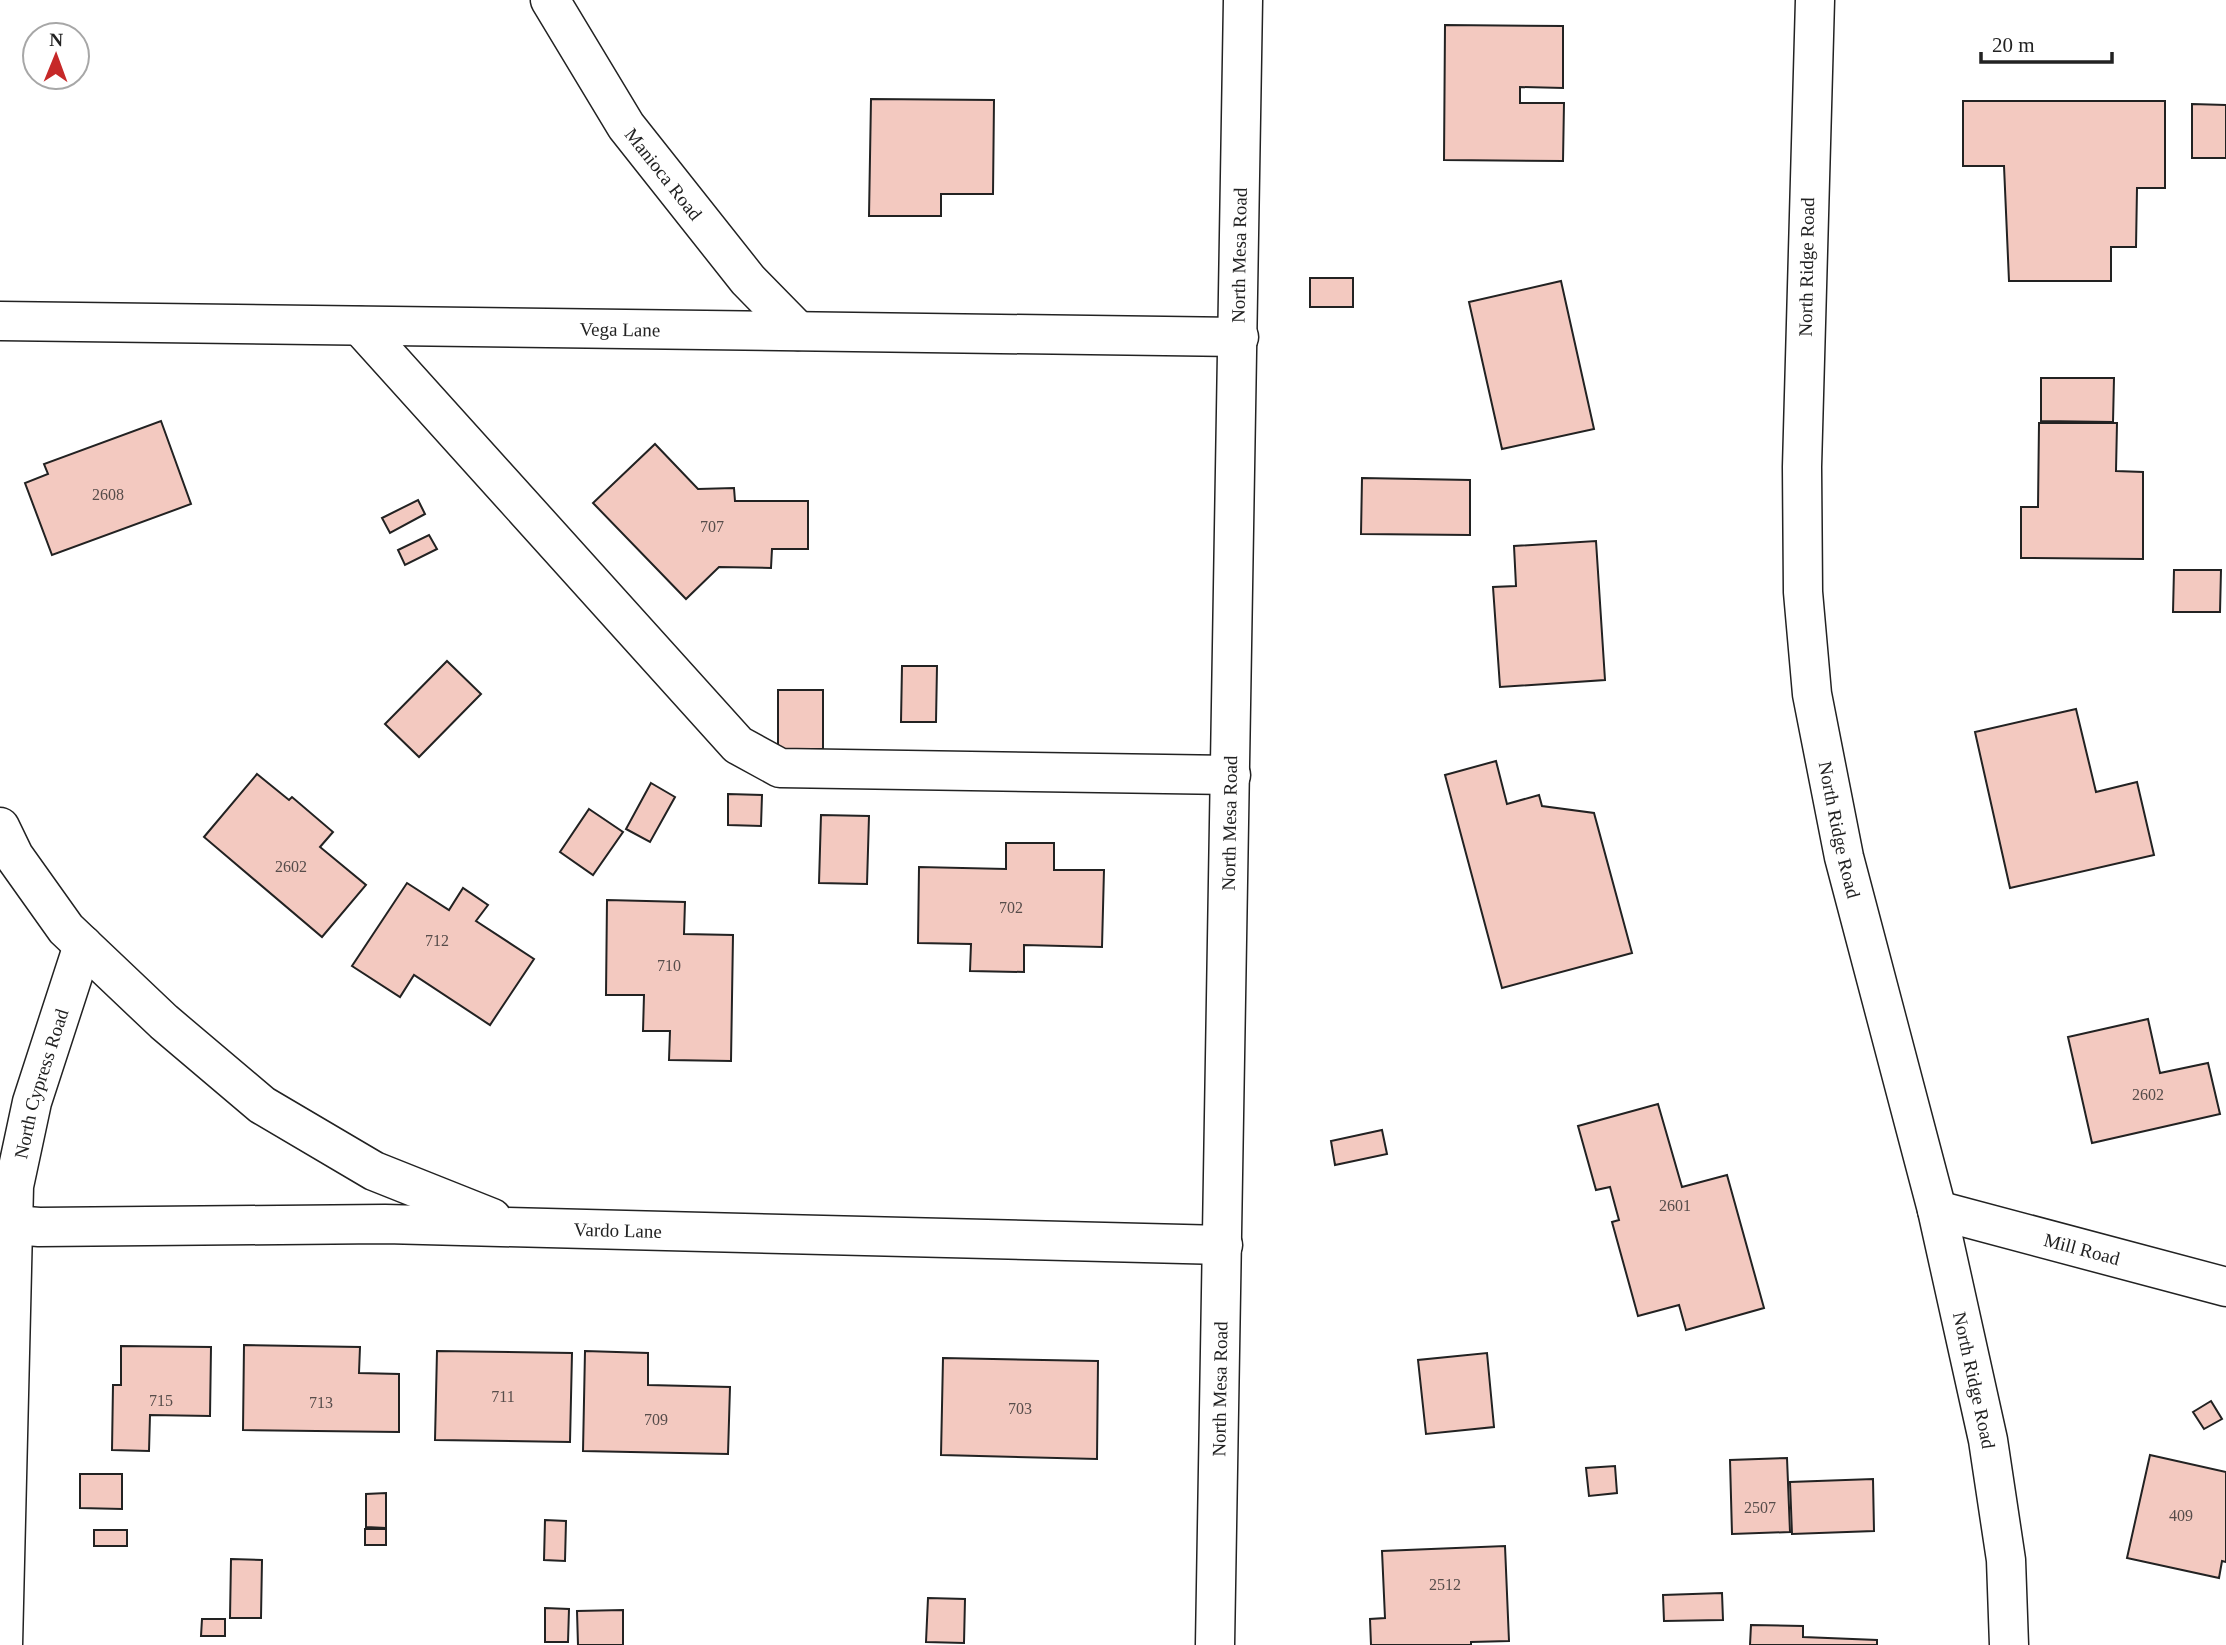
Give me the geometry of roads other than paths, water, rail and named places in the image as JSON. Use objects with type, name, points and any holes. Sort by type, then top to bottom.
[{"type":"street","name":"Manioca Road","points":[[550,0],[626,126],[748,280],[798,331]]},
{"type":"street","name":"North Mesa Road","points":[[1216,1645],[1243,0]]},
{"type":"street","name":"North Ridge Road","points":[[1815,0],[1802,467],[1803,592],[1812,694],[1844,856],[1937,1210],[1988,1440],[2006,1560],[2009,1645]]},
{"type":"street","name":"Vega Lane","points":[[0,321],[1239,337]]},
{"type":"street","points":[[360,326],[738,745],[780,768],[1231,775]]},
{"type":"street","points":[[0,827],[14,856],[65,929],[163,1022],[262,1105],[374,1171],[517,1228]]},
{"type":"street","name":"North Cypress Road","points":[[3,1645],[6,1224],[32,1102],[83,945]]},
{"type":"street","name":"Mill Road","points":[[1937,1210],[2226,1287]]},
{"type":"street","name":"Vardo Lane","points":[[6,1224],[385,1224],[1223,1245]]}]
